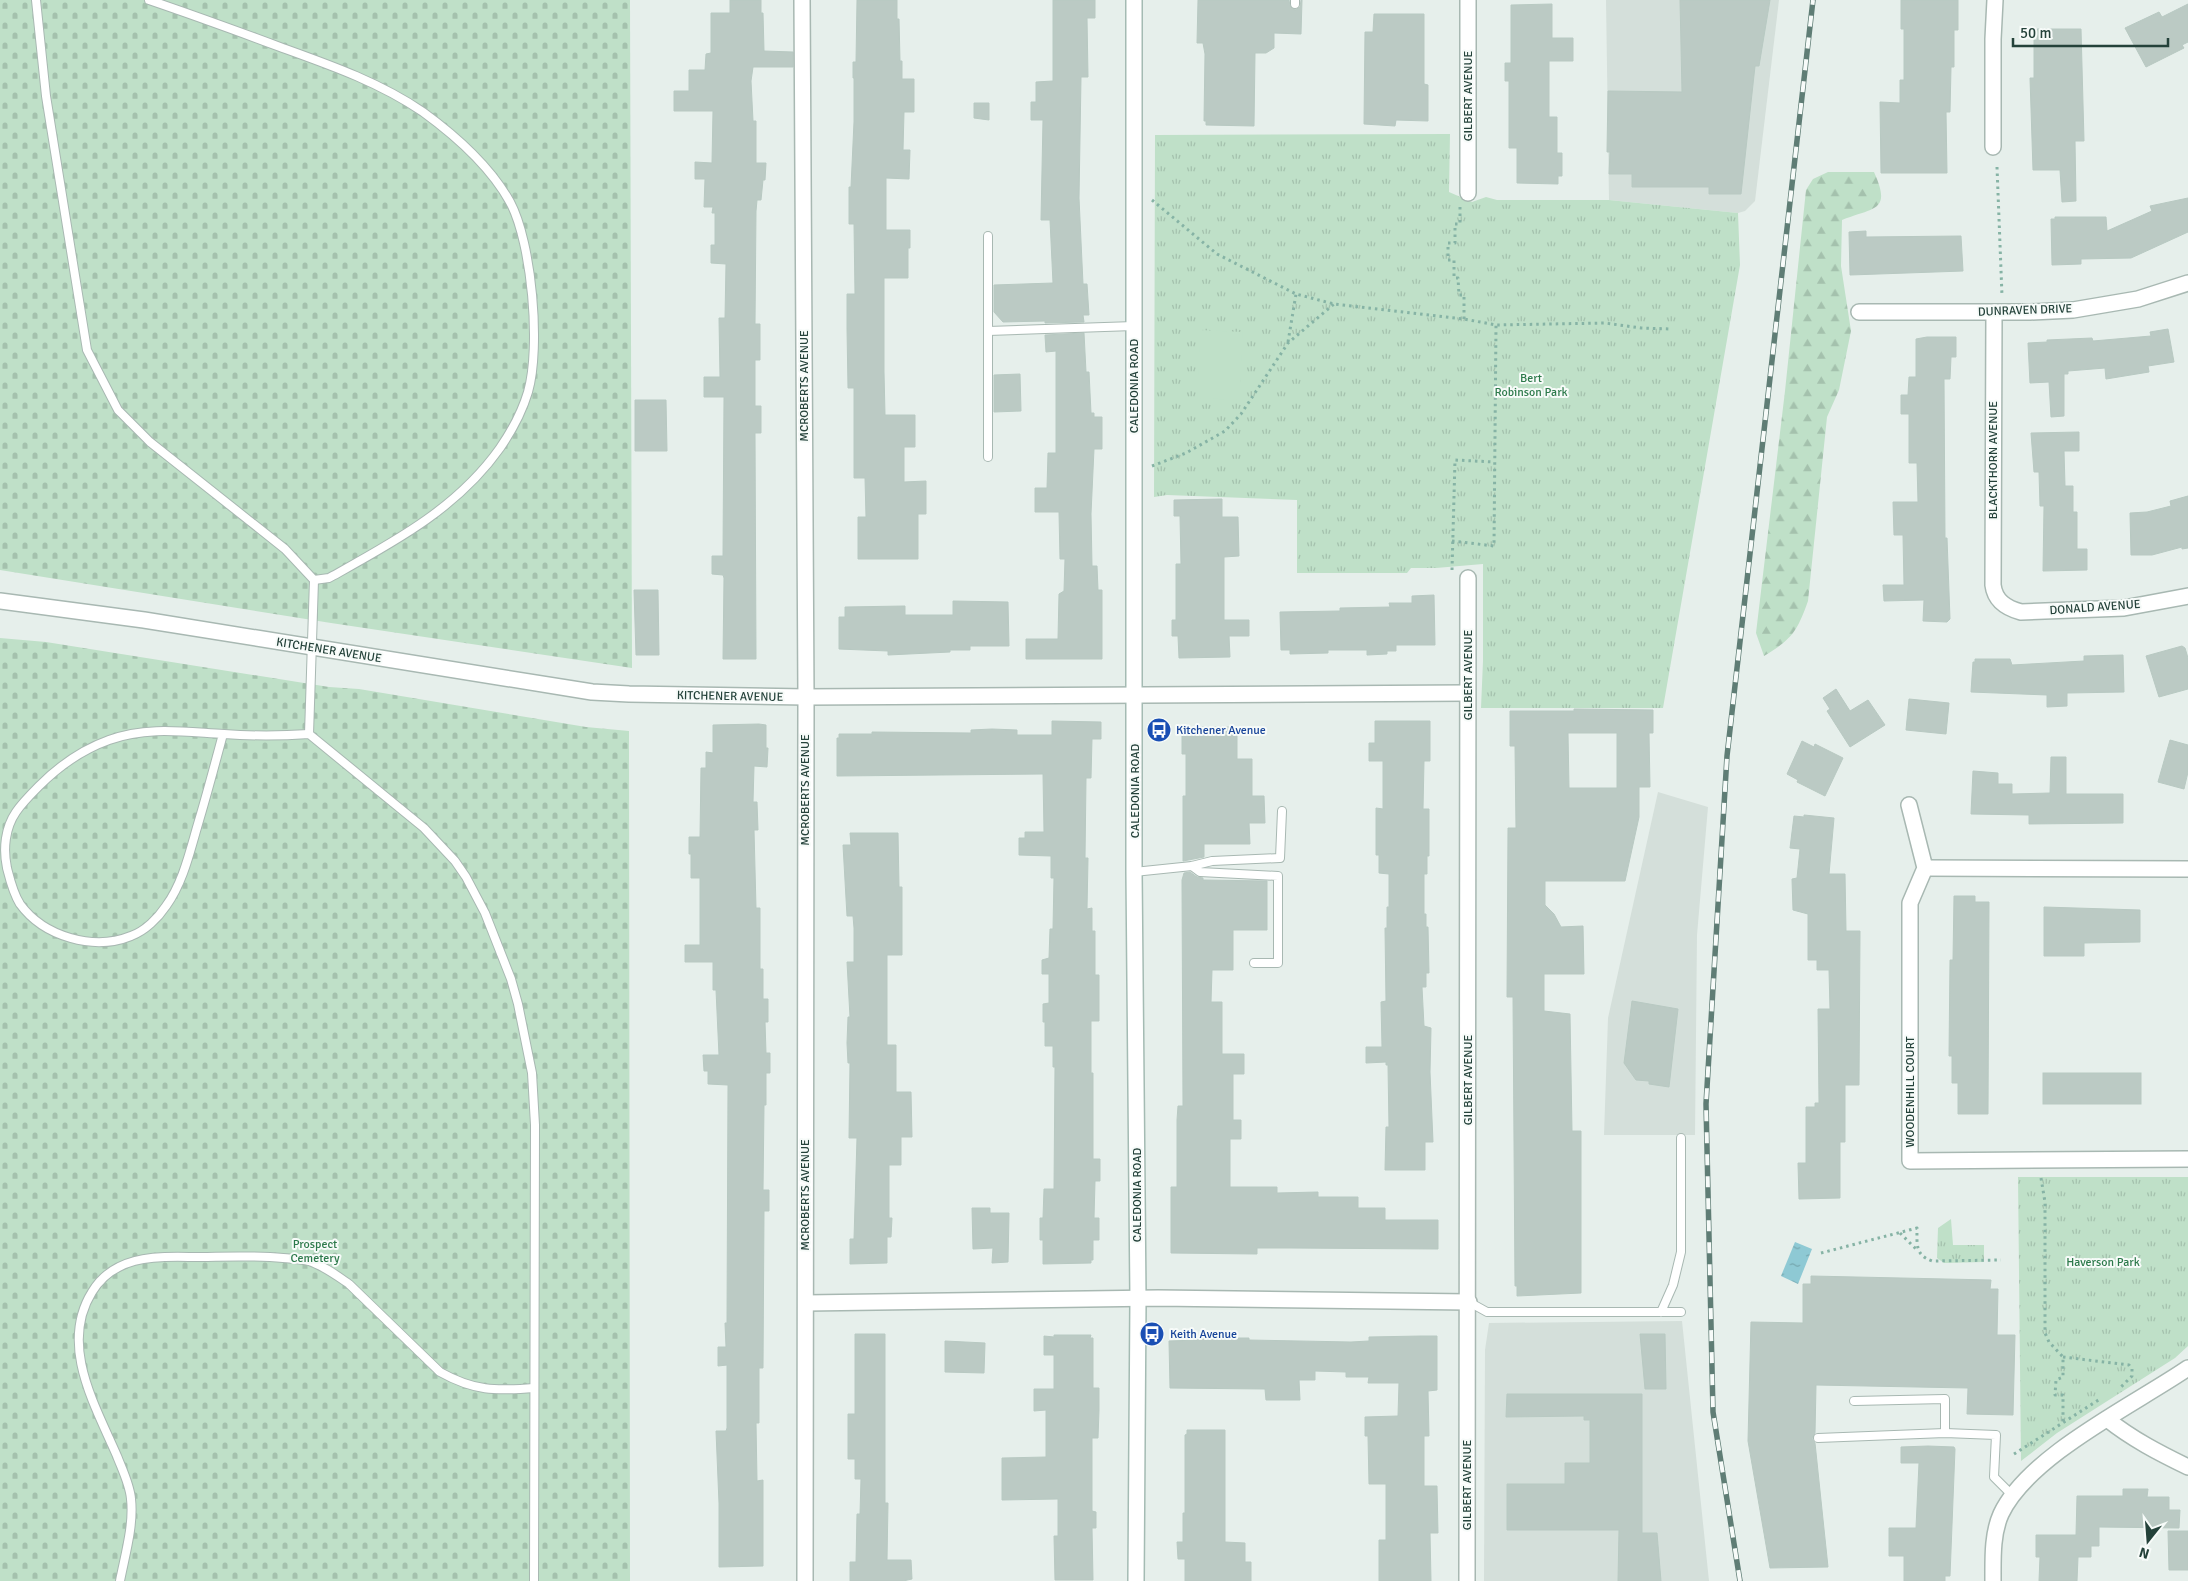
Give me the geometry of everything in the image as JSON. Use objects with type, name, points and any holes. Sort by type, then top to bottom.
[{"type":"street","name":"MCROBERTS AVENUE","points":[[802,0],[806,697],[804,1581]]},
{"type":"street","name":"CALEDONIA ROAD","points":[[1134,0],[1136,697],[1134,872],[1138,1298],[1136,1581]]},
{"type":"street","name":"GILBERT AVENUE","points":[[1464,199],[1468,0]]},
{"type":"street","points":[[1993,148],[1995,0]]},
{"type":"street","name":"DUNRAVEN DRIVE","points":[[1859,312],[2073,310],[2138,299],[2188,283]]},
{"type":"street","name":"BLACKTHORN AVENUE","points":[[1994,312],[1992,585],[1998,598],[2004,605]]},
{"type":"street","name":"GILBERT AVENUE","points":[[1467,1581],[1468,578]]},
{"type":"street","name":"DONALD AVENUE","points":[[2004,605],[2021,612],[2124,608],[2188,596]]},
{"type":"street","name":"KITCHENER AVENUE","points":[[0,601],[144,620],[592,692],[806,697],[1136,697],[1467,693]]},
{"type":"street","points":[[1908,806],[1925,868],[2188,869]]},
{"type":"street","name":"WOODENHILL COURT","points":[[1925,868],[1910,903],[1910,1161],[2188,1159]]},
{"type":"street","points":[[806,1303],[1138,1298],[1468,1302]]},
{"type":"street","points":[[1993,1581],[1994,1540],[1997,1526],[2012,1495],[2020,1485],[2050,1458],[2107,1419],[2188,1368]]},
{"type":"street","points":[[2107,1419],[2145,1446],[2188,1467]]},
{"type":"lane","points":[[36,0],[46,96],[87,350],[118,410],[150,442],[285,549],[314,580],[309,734]]},
{"type":"lane","points":[[149,0],[344,70],[396,96],[423,112],[455,137],[481,163],[502,190],[517,218],[529,267],[533,346],[528,390],[512,428],[499,449],[479,473],[433,516],[329,578],[314,580]]},
{"type":"lane","points":[[988,236],[988,458]]},
{"type":"lane","points":[[988,332],[1134,326]]},
{"type":"lane","points":[[223,734],[192,846],[176,891],[166,907],[151,923],[132,936],[109,942],[87,942],[64,936],[32,918],[20,903],[12,888],[5,860],[4,845],[15,813],[57,768],[90,747],[132,733],[176,731],[268,736],[309,734],[404,811],[455,861],[476,894],[511,979],[532,1073],[535,1125],[534,1581]]},
{"type":"lane","points":[[1134,872],[1192,866],[1212,861],[1280,858],[1282,811]]},
{"type":"lane","points":[[1192,866],[1200,872],[1278,876],[1278,963],[1254,963]]},
{"type":"lane","points":[[1660,1312],[1673,1285],[1681,1252],[1681,1138]]},
{"type":"lane","points":[[120,1581],[130,1526],[131,1498],[122,1470],[85,1377],[79,1356],[77,1335],[80,1316],[88,1297],[107,1273],[119,1267],[155,1256],[254,1256],[307,1260],[334,1273],[349,1284],[434,1366],[457,1382],[486,1390],[534,1388]]},
{"type":"lane","points":[[1468,1302],[1487,1312],[1681,1312]]},
{"type":"lane","points":[[1854,1401],[1945,1399],[1945,1434]]},
{"type":"lane","points":[[1818,1438],[1945,1434],[1996,1435],[1994,1477],[2012,1495]]},
{"type":"path","points":[[1997,167],[2002,296]]},
{"type":"path","points":[[1134,184],[1217,254],[1296,294],[1334,304],[1464,319],[1496,325],[1605,322],[1641,328],[1672,329]]},
{"type":"path","points":[[1464,199],[1460,224],[1455,224],[1455,243],[1448,243],[1448,260],[1454,260],[1454,278],[1458,278],[1458,295],[1464,295],[1464,319]]},
{"type":"path","points":[[1288,343],[1296,294]]},
{"type":"path","points":[[1152,466],[1186,453],[1225,431],[1242,414],[1288,343],[1334,304]]},
{"type":"path","points":[[1452,541],[1494,546],[1496,325]]},
{"type":"path","points":[[1468,578],[1451,578],[1455,460],[1494,462]]},
{"type":"path","points":[[2041,1175],[2045,1202],[2045,1334],[2049,1342],[2063,1357],[2129,1365],[2132,1369],[2132,1376],[2129,1381],[2115,1390]]},
{"type":"path","points":[[1821,1253],[1917,1228],[1917,1250]]},
{"type":"path","points":[[1900,1233],[1923,1257],[1932,1261],[2001,1260]]},
{"type":"path","points":[[2063,1357],[2064,1377],[2056,1380],[2055,1395],[2063,1395],[2063,1422]]},
{"type":"path","points":[[2014,1454],[2107,1395]]},
{"type":"shaded area","points":[[1606,0],[1779,0],[1755,201],[1745,211],[1738,213],[1609,200]]},
{"type":"shaded area","points":[[1658,792],[1708,807],[1697,935],[1695,1135],[1604,1135],[1608,1018]]},
{"type":"shaded area","points":[[1682,1321],[1709,1581],[1484,1581],[1485,1350],[1489,1323]]},
{"type":"green space","points":[[0,0],[630,0],[632,668],[331,623],[0,570]]},
{"type":"green space","name":"Bert Robinson Park","points":[[1450,134],[1449,192],[1472,202],[1486,197],[1497,200],[1609,200],[1738,213],[1740,265],[1663,708],[1481,708],[1483,564],[1411,568],[1407,573],[1297,573],[1297,500],[1167,495],[1154,497],[1155,135]]},
{"type":"green space","points":[[1828,172],[1874,172],[1881,195],[1877,206],[1871,210],[1842,220],[1841,266],[1851,331],[1839,390],[1827,417],[1808,601],[1797,628],[1781,645],[1764,656],[1756,633],[1785,391],[1806,190],[1813,179]]},
{"type":"green space","points":[[1200,330],[1243,332],[1240,400],[1197,398]]},
{"type":"green space","name":"Prospect Cemetery","points":[[0,638],[46,642],[329,687],[359,689],[586,727],[629,731],[630,1581],[0,1581]]},
{"type":"green space","name":"Haverson Park","points":[[2018,1177],[2188,1177],[2188,1346],[2175,1358],[2057,1433],[2021,1461]]},
{"type":"green space","points":[[1951,1219],[1953,1245],[1984,1245],[1984,1262],[1944,1263],[1937,1258],[1938,1228]]},
{"type":"water","points":[[1795,1242],[1812,1249],[1798,1284],[1781,1276]]},
{"type":"building","points":[[730,0],[761,0],[764,51],[793,52],[793,67],[753,67],[751,81],[753,121],[756,121],[756,163],[766,163],[761,200],[757,200],[756,211],[755,324],[760,324],[760,360],[755,360],[755,406],[761,406],[761,433],[755,433],[756,659],[723,659],[724,578],[723,575],[712,574],[712,556],[723,556],[724,397],[704,397],[704,377],[720,377],[719,318],[725,318],[726,264],[711,263],[711,245],[715,245],[715,213],[712,213],[713,207],[704,207],[705,179],[695,179],[695,162],[712,163],[713,111],[674,111],[674,91],[689,91],[689,70],[705,70],[706,54],[711,53],[711,13],[730,13]]},
{"type":"building","points":[[857,0],[897,0],[902,79],[914,79],[914,112],[904,112],[903,150],[910,150],[909,179],[886,178],[886,230],[910,230],[910,248],[908,248],[908,278],[884,278],[884,372],[885,415],[915,415],[915,447],[904,447],[904,482],[926,481],[926,514],[918,514],[918,559],[858,559],[858,517],[866,517],[865,478],[854,478],[854,388],[848,388],[847,328],[847,294],[855,294],[854,224],[849,224],[849,187],[851,187],[854,122],[853,62],[856,62]]},
{"type":"building","points":[[1053,0],[1095,0],[1095,18],[1087,18],[1088,77],[1081,77],[1079,198],[1083,284],[1087,284],[1089,315],[1083,315],[1084,322],[1003,322],[994,312],[994,285],[1053,283],[1050,220],[1041,220],[1043,120],[1031,120],[1031,102],[1036,102],[1036,82],[1053,81]]},
{"type":"building","points":[[1198,0],[1289,0],[1290,6],[1295,10],[1300,7],[1302,0],[1301,34],[1274,33],[1274,48],[1266,53],[1255,53],[1254,126],[1206,125],[1206,121],[1204,121],[1205,54],[1203,43],[1197,43]]},
{"type":"building","points":[[1680,0],[1770,0],[1759,66],[1755,66],[1741,194],[1709,194],[1709,187],[1632,187],[1632,174],[1609,174],[1610,152],[1607,152],[1608,91],[1682,92]]},
{"type":"building","points":[[1901,0],[1958,0],[1958,30],[1954,30],[1954,67],[1951,67],[1950,112],[1946,112],[1947,173],[1881,173],[1880,102],[1900,103],[1900,80],[1904,80],[1904,29],[1901,29]]},
{"type":"building","points":[[1552,4],[1552,38],[1573,38],[1573,61],[1549,61],[1549,117],[1557,117],[1557,153],[1562,153],[1562,176],[1558,176],[1558,184],[1517,183],[1517,148],[1509,148],[1509,81],[1505,81],[1505,63],[1511,63],[1511,5]]},
{"type":"building","points":[[2188,4],[2188,42],[2182,45],[2184,48],[2146,67],[2125,28],[2159,12],[2162,17]]},
{"type":"building","points":[[1374,14],[1424,14],[1424,84],[1428,85],[1428,121],[1396,120],[1395,126],[1364,124],[1365,32],[1373,32]]},
{"type":"building","points":[[2037,29],[2081,29],[2084,141],[2075,141],[2076,201],[2062,202],[2060,170],[2033,170],[2030,78],[2034,78],[2034,40],[2037,40]]},
{"type":"building","points":[[974,103],[989,103],[989,120],[974,118]]},
{"type":"building","points":[[2188,198],[2188,232],[2131,258],[2081,259],[2081,264],[2052,265],[2051,219],[2055,219],[2055,217],[2106,217],[2107,231],[2152,211],[2150,206]]},
{"type":"building","points":[[1866,231],[1866,237],[1961,236],[1963,271],[1850,275],[1849,232]]},
{"type":"building","points":[[2168,329],[2174,362],[2148,366],[2149,372],[2106,379],[2105,368],[2068,371],[2068,374],[2064,374],[2064,416],[2051,417],[2049,382],[2030,383],[2028,343],[2047,342],[2047,340],[2092,338],[2093,341],[2151,336],[2150,332]]},
{"type":"building","points":[[1084,333],[1086,372],[1089,372],[1091,413],[1094,413],[1094,417],[1102,417],[1102,449],[1094,449],[1091,514],[1092,566],[1097,566],[1098,590],[1102,590],[1102,659],[1026,659],[1026,639],[1058,639],[1059,594],[1064,591],[1065,559],[1060,559],[1059,512],[1035,512],[1035,488],[1047,488],[1048,453],[1056,453],[1056,351],[1046,352],[1045,335]]},
{"type":"building","points":[[1956,337],[1956,357],[1951,357],[1950,379],[1944,379],[1945,538],[1947,538],[1950,619],[1947,622],[1923,621],[1924,600],[1884,601],[1883,585],[1904,585],[1903,535],[1894,535],[1893,502],[1918,502],[1917,463],[1909,463],[1909,414],[1901,414],[1901,395],[1908,395],[1909,377],[1916,377],[1916,339]]},
{"type":"building","points":[[1020,374],[1021,411],[994,412],[994,375]]},
{"type":"building","points":[[635,400],[666,400],[667,451],[635,451]]},
{"type":"building","points":[[2079,432],[2079,451],[2064,451],[2065,486],[2073,486],[2073,512],[2077,512],[2077,549],[2087,549],[2087,570],[2043,571],[2044,506],[2040,506],[2039,472],[2034,472],[2031,433]]},
{"type":"building","points":[[2188,496],[2188,548],[2182,549],[2182,547],[2152,555],[2131,555],[2130,513],[2147,512],[2171,506],[2170,501]]},
{"type":"building","points":[[1222,499],[1222,517],[1238,517],[1239,556],[1224,557],[1224,620],[1249,620],[1249,636],[1229,636],[1230,657],[1179,658],[1178,636],[1172,636],[1172,620],[1176,620],[1176,564],[1181,564],[1180,516],[1174,516],[1174,500]]},
{"type":"building","points":[[634,590],[658,590],[659,655],[636,655]]},
{"type":"building","points":[[1434,595],[1435,645],[1396,645],[1396,651],[1387,651],[1387,654],[1367,655],[1367,650],[1328,650],[1328,653],[1290,654],[1290,650],[1281,650],[1280,612],[1340,611],[1340,608],[1390,607],[1389,603],[1412,603],[1412,596]]},
{"type":"building","points":[[953,601],[1008,602],[1009,646],[970,646],[970,650],[888,655],[888,651],[839,649],[839,617],[845,617],[845,607],[905,606],[905,615],[953,615]]},
{"type":"building","points":[[2182,646],[2185,648],[2188,658],[2188,689],[2159,697],[2146,656]]},
{"type":"building","points":[[2123,655],[2124,692],[2067,693],[2067,706],[2047,707],[2047,695],[1971,692],[1973,662],[1975,662],[1975,659],[2010,659],[2012,665],[2084,661],[2084,656]]},
{"type":"building","points":[[1836,689],[1850,711],[1868,700],[1885,725],[1850,747],[1827,711],[1830,709],[1823,698]]},
{"type":"building","points":[[1909,699],[1949,703],[1946,734],[1906,730]]},
{"type":"building","points":[[1574,709],[1653,710],[1653,733],[1649,733],[1650,787],[1639,787],[1639,817],[1625,881],[1545,881],[1545,905],[1554,914],[1561,927],[1583,926],[1584,974],[1544,974],[1544,1011],[1570,1014],[1572,1131],[1581,1131],[1581,1293],[1517,1296],[1517,1286],[1515,1286],[1513,997],[1507,997],[1508,828],[1516,828],[1515,746],[1510,746],[1510,711],[1574,711]],"holes":[[[1568,733],[1617,733],[1617,788],[1569,788]]]},
{"type":"building","points":[[1052,721],[1101,722],[1101,739],[1092,739],[1091,778],[1086,778],[1085,858],[1088,858],[1087,909],[1092,908],[1092,931],[1095,931],[1095,975],[1099,975],[1099,1021],[1091,1021],[1091,1073],[1093,1073],[1093,1159],[1100,1159],[1100,1181],[1095,1181],[1094,1218],[1099,1218],[1099,1240],[1093,1240],[1093,1260],[1091,1260],[1091,1263],[1043,1264],[1043,1240],[1040,1240],[1040,1218],[1043,1218],[1044,1189],[1054,1189],[1055,1067],[1053,1067],[1053,1046],[1045,1046],[1043,1004],[1049,1003],[1049,974],[1042,974],[1042,960],[1049,958],[1050,929],[1053,929],[1054,878],[1051,878],[1051,856],[1019,855],[1019,838],[1025,838],[1025,832],[1044,832],[1043,774],[837,776],[837,738],[839,738],[839,734],[872,734],[872,732],[971,733],[971,730],[992,729],[1017,730],[1017,735],[1052,735]]},
{"type":"building","points":[[1375,721],[1430,721],[1430,761],[1424,761],[1423,809],[1429,809],[1429,856],[1427,856],[1427,874],[1424,874],[1424,914],[1426,914],[1426,927],[1428,927],[1429,973],[1426,973],[1426,987],[1422,987],[1424,1026],[1431,1028],[1430,1072],[1433,1142],[1425,1142],[1425,1170],[1385,1170],[1386,1127],[1389,1127],[1388,1065],[1386,1065],[1386,1062],[1366,1063],[1366,1047],[1382,1047],[1381,1002],[1386,1001],[1385,928],[1387,928],[1387,907],[1389,907],[1389,874],[1379,873],[1379,855],[1376,855],[1376,808],[1383,809],[1383,761],[1369,761],[1369,743],[1375,743]]},
{"type":"building","points":[[713,725],[766,725],[766,748],[768,748],[767,767],[754,766],[753,802],[757,802],[758,830],[754,830],[756,908],[760,908],[760,969],[763,969],[763,999],[768,999],[768,1022],[765,1022],[766,1053],[770,1053],[770,1073],[766,1073],[766,1105],[764,1105],[763,1190],[769,1190],[769,1211],[764,1211],[763,1368],[759,1368],[759,1423],[756,1423],[757,1481],[763,1480],[763,1566],[719,1567],[716,1431],[726,1431],[727,1428],[727,1365],[718,1366],[718,1347],[726,1347],[725,1323],[727,1323],[728,1085],[708,1084],[708,1071],[704,1071],[703,1055],[719,1055],[716,990],[713,990],[713,962],[685,962],[685,945],[700,945],[700,878],[691,878],[689,837],[700,837],[701,768],[706,768],[706,752],[713,753]]},
{"type":"building","points":[[1182,727],[1237,727],[1237,759],[1252,759],[1252,796],[1264,796],[1265,823],[1249,823],[1250,844],[1204,844],[1204,857],[1183,861],[1183,796],[1186,796],[1186,754],[1182,754]]},
{"type":"building","points":[[2170,740],[2188,745],[2188,772],[2184,789],[2158,782]]},
{"type":"building","points":[[1802,741],[1814,747],[1815,744],[1843,758],[1825,796],[1797,782],[1798,780],[1787,774]]},
{"type":"building","points":[[2051,757],[2066,757],[2066,794],[2123,794],[2123,823],[2029,824],[2029,815],[1971,814],[1973,771],[1998,773],[1998,784],[2012,784],[2012,794],[2050,793]]},
{"type":"building","points":[[1804,815],[1834,818],[1829,874],[1845,874],[1846,931],[1860,931],[1859,1085],[1845,1085],[1845,1142],[1840,1142],[1840,1198],[1799,1199],[1798,1163],[1806,1163],[1806,1107],[1815,1107],[1815,1103],[1819,1103],[1818,1009],[1830,1009],[1829,970],[1817,970],[1817,960],[1808,960],[1808,914],[1793,910],[1792,879],[1797,878],[1800,849],[1790,848],[1794,816],[1804,817]]},
{"type":"building","points":[[850,833],[898,833],[899,887],[902,887],[902,955],[887,955],[887,1045],[896,1045],[896,1092],[911,1092],[912,1137],[901,1137],[901,1165],[889,1165],[889,1218],[892,1218],[891,1237],[887,1237],[887,1263],[850,1264],[850,1239],[854,1239],[857,1138],[849,1138],[850,1063],[848,1063],[847,1043],[848,1017],[850,1017],[847,962],[854,962],[854,928],[853,916],[847,916],[843,845],[851,845]]},
{"type":"building","points":[[1190,872],[1197,877],[1203,878],[1203,880],[1267,881],[1267,930],[1233,930],[1233,970],[1212,970],[1211,1002],[1222,1002],[1222,1054],[1244,1054],[1244,1074],[1233,1074],[1233,1120],[1241,1120],[1241,1139],[1230,1139],[1230,1187],[1277,1187],[1277,1193],[1318,1192],[1318,1197],[1358,1197],[1358,1208],[1385,1208],[1385,1220],[1438,1220],[1438,1249],[1257,1248],[1257,1254],[1171,1253],[1171,1187],[1177,1187],[1178,1106],[1183,1106],[1182,880],[1184,873]]},
{"type":"building","points":[[1954,896],[1975,896],[1975,902],[1989,902],[1988,1114],[1958,1114],[1958,1083],[1952,1083],[1952,1056],[1949,1056],[1950,960],[1953,960]]},
{"type":"building","points":[[2044,907],[2140,910],[2140,942],[2084,943],[2084,956],[2044,956]]},
{"type":"building","points":[[1632,1001],[1678,1009],[1669,1087],[1649,1084],[1649,1081],[1636,1080],[1624,1063]]},
{"type":"building","points":[[2043,1073],[2141,1073],[2141,1104],[2043,1104]]},
{"type":"building","points":[[972,1208],[990,1208],[990,1213],[1009,1213],[1008,1262],[992,1263],[993,1248],[973,1249]]},
{"type":"building","points":[[1811,1276],[1991,1280],[1990,1289],[1998,1289],[1997,1335],[2015,1335],[2013,1415],[1967,1414],[1968,1388],[1816,1385],[1815,1433],[1812,1439],[1815,1443],[1828,1567],[1770,1568],[1748,1441],[1751,1322],[1803,1323],[1803,1284],[1811,1284]]},
{"type":"building","points":[[855,1334],[885,1334],[885,1503],[888,1503],[887,1560],[911,1560],[912,1579],[903,1581],[850,1581],[850,1562],[856,1562],[857,1514],[860,1514],[861,1479],[855,1479],[855,1459],[848,1459],[848,1414],[855,1414]]},
{"type":"building","points":[[1640,1334],[1665,1334],[1666,1389],[1645,1389]]},
{"type":"building","points":[[1054,1335],[1091,1335],[1090,1338],[1093,1338],[1093,1388],[1099,1388],[1099,1410],[1098,1438],[1092,1438],[1092,1511],[1096,1512],[1096,1528],[1092,1528],[1093,1580],[1055,1580],[1054,1536],[1058,1536],[1058,1499],[1002,1500],[1002,1458],[1046,1457],[1046,1410],[1034,1411],[1034,1389],[1054,1389],[1054,1355],[1044,1355],[1044,1336],[1054,1337]]},
{"type":"building","points":[[1437,1336],[1437,1390],[1428,1391],[1429,1436],[1424,1436],[1424,1486],[1437,1486],[1438,1533],[1430,1533],[1431,1581],[1379,1581],[1379,1540],[1386,1540],[1386,1484],[1369,1484],[1368,1436],[1365,1436],[1365,1417],[1398,1416],[1399,1383],[1368,1383],[1369,1377],[1346,1377],[1346,1372],[1315,1371],[1315,1380],[1299,1380],[1300,1400],[1266,1400],[1265,1389],[1170,1388],[1169,1341],[1197,1340],[1197,1338],[1249,1338],[1249,1340],[1351,1342],[1369,1341],[1369,1337]]},
{"type":"building","points":[[945,1341],[985,1343],[984,1373],[945,1372]]},
{"type":"building","points":[[1507,1394],[1642,1394],[1642,1533],[1657,1533],[1661,1581],[1618,1581],[1619,1530],[1507,1530],[1507,1484],[1565,1484],[1565,1463],[1590,1463],[1590,1420],[1584,1420],[1584,1416],[1506,1417]]},
{"type":"building","points":[[1187,1430],[1225,1430],[1225,1542],[1245,1543],[1245,1562],[1251,1562],[1251,1581],[1185,1581],[1185,1559],[1178,1559],[1177,1542],[1183,1542],[1185,1435]]},
{"type":"building","points":[[1901,1447],[1954,1447],[1955,1449],[1950,1576],[1945,1576],[1945,1581],[1904,1581],[1904,1556],[1889,1556],[1889,1528],[1916,1528],[1919,1463],[1901,1463]]},
{"type":"building","points":[[2123,1489],[2148,1489],[2147,1497],[2169,1497],[2169,1510],[2180,1510],[2179,1528],[2099,1527],[2099,1546],[2091,1546],[2091,1557],[2078,1557],[2077,1581],[2039,1581],[2040,1557],[2036,1557],[2036,1535],[2076,1535],[2077,1496],[2123,1496]]},
{"type":"building","points":[[2168,1531],[2188,1531],[2188,1570],[2169,1570]]},
{"type":"railway","points":[[1740,1581],[1713,1412],[1706,1104],[1727,756],[1813,0]]},
{"type":"place","name":"Kitchener Avenue","points":[[1159,730]]},
{"type":"place","name":"Keith Avenue","points":[[1152,1334]]}]
